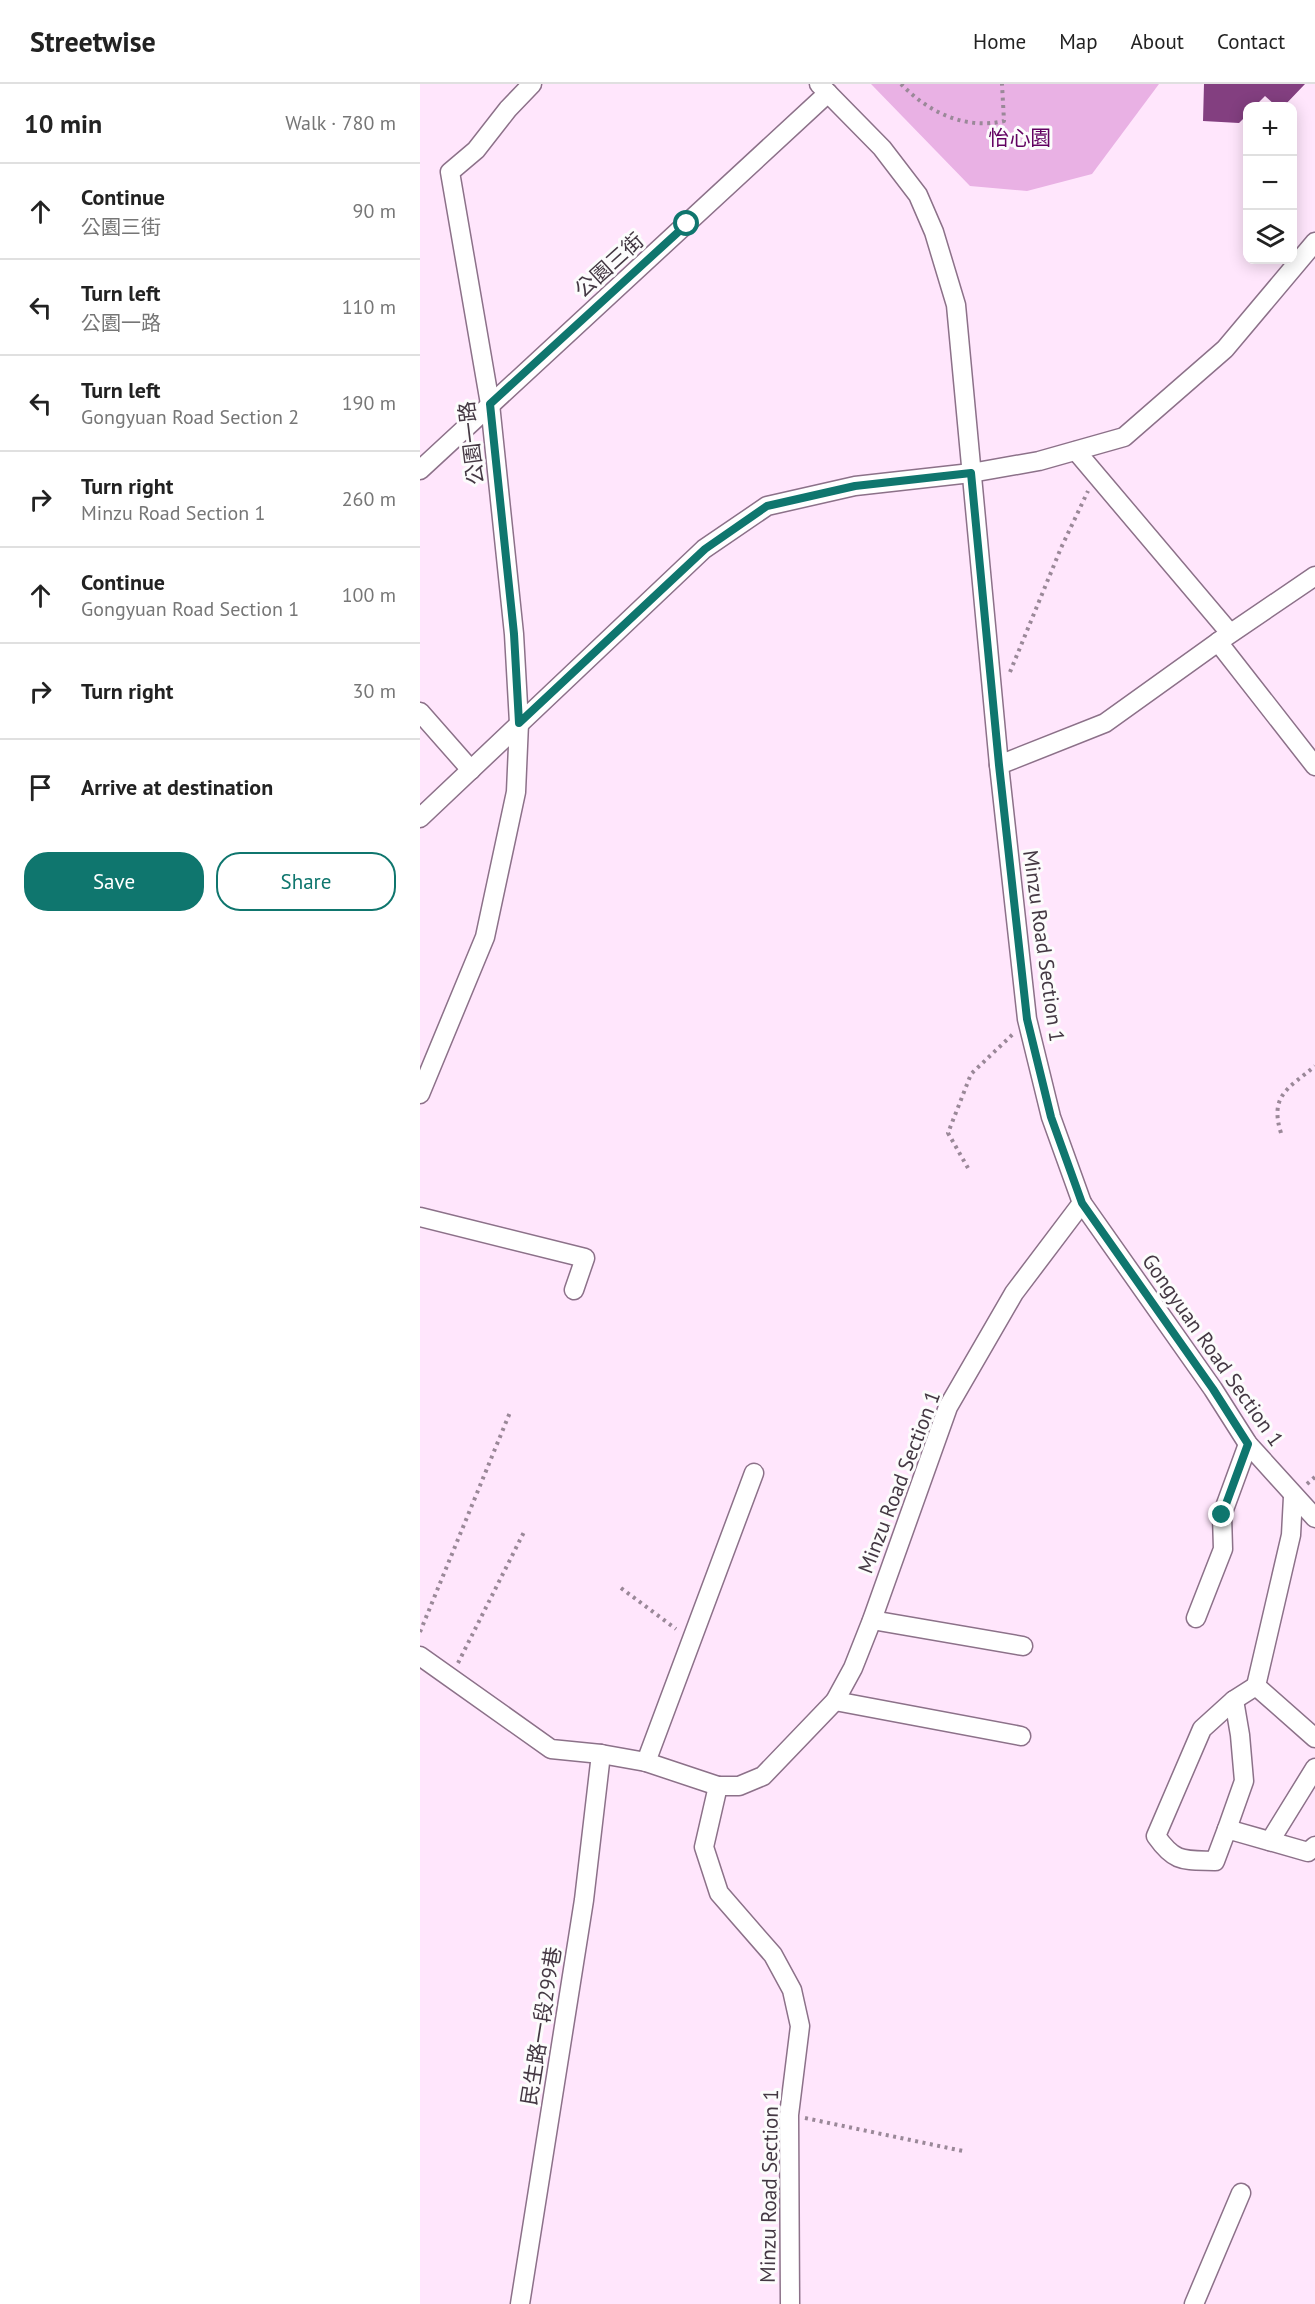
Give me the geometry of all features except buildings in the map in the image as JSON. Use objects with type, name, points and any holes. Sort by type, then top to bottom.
[{"type":"street","name":"公園一路","points":[[420,1094],[485,937],[516,792],[519,723],[514,634],[490,404],[450,172],[476,150],[508,109],[532,84]]},
{"type":"street","name":"公園三街","points":[[420,470],[824,89]]},
{"type":"street","name":"Minzu Road Section 1","points":[[790,2304],[789,2115],[800,2026],[792,1990],[773,1955],[719,1893],[705,1847],[718,1786],[739,1786],[763,1776],[835,1701],[853,1668],[872,1620],[948,1407],[1014,1293],[1082,1203],[1051,1117],[1027,1019],[999,765],[956,305],[934,232],[918,195],[882,148],[824,89]]},
{"type":"street","points":[[420,818],[705,549],[767,506],[855,486],[971,473],[1039,461],[1124,437],[1225,350],[1315,242]]},
{"type":"street","points":[[1076,451],[1224,638],[1315,766]]},
{"type":"street","points":[[999,765],[1105,723],[1315,576]]},
{"type":"street","points":[[420,712],[471,770]]},
{"type":"street","name":"Gongyuan Road Section 1","points":[[1082,1203],[1213,1389],[1248,1444],[1293,1497],[1315,1518]]},
{"type":"street","points":[[420,1217],[585,1258],[574,1290]]},
{"type":"street","points":[[1196,1618],[1223,1549],[1222,1515],[1248,1444]]},
{"type":"street","points":[[646,1762],[754,1473]]},
{"type":"street","points":[[1234,1700],[1244,1781],[1215,1861],[1186,1860],[1167,1852],[1156,1836],[1202,1729],[1234,1700],[1256,1686],[1291,1535],[1293,1497]]},
{"type":"street","points":[[872,1620],[1023,1646]]},
{"type":"street","points":[[420,1656],[551,1749],[601,1754],[646,1762],[718,1786]]},
{"type":"street","points":[[1256,1686],[1315,1738]]},
{"type":"street","points":[[835,1701],[1021,1736]]},
{"type":"street","name":"民生路一段299巷","points":[[520,2304],[582,1911],[601,1754]]},
{"type":"street","points":[[1270,1841],[1315,1768]]},
{"type":"street","points":[[1227,1829],[1308,1852],[1315,1846]]},
{"type":"street","points":[[1194,2304],[1241,2193]]},
{"type":"path","points":[[901,84],[923,105],[946,116],[987,125],[1004,121],[1002,84]]},
{"type":"path","points":[[1007,677],[1061,548],[1096,474]]},
{"type":"path","points":[[968,1168],[948,1133],[971,1074],[1027,1019]]},
{"type":"path","points":[[1281,1133],[1276,1117],[1281,1095],[1315,1066]]},
{"type":"path","points":[[420,1632],[511,1410]]},
{"type":"path","points":[[450,1677],[524,1532]]},
{"type":"path","points":[[621,1588],[692,1641]]},
{"type":"path","points":[[789,2115],[963,2151]]},
{"type":"green space","name":"怡心園","points":[[871,84],[1159,84],[1092,174],[1027,191],[970,186]]},
{"type":"route","points":[[687,224],[490,404],[514,634],[519,723],[705,549],[767,506],[855,486],[971,473],[999,765],[1027,1019],[1051,1117],[1082,1203],[1213,1389],[1248,1444],[1222,1515]]}]
